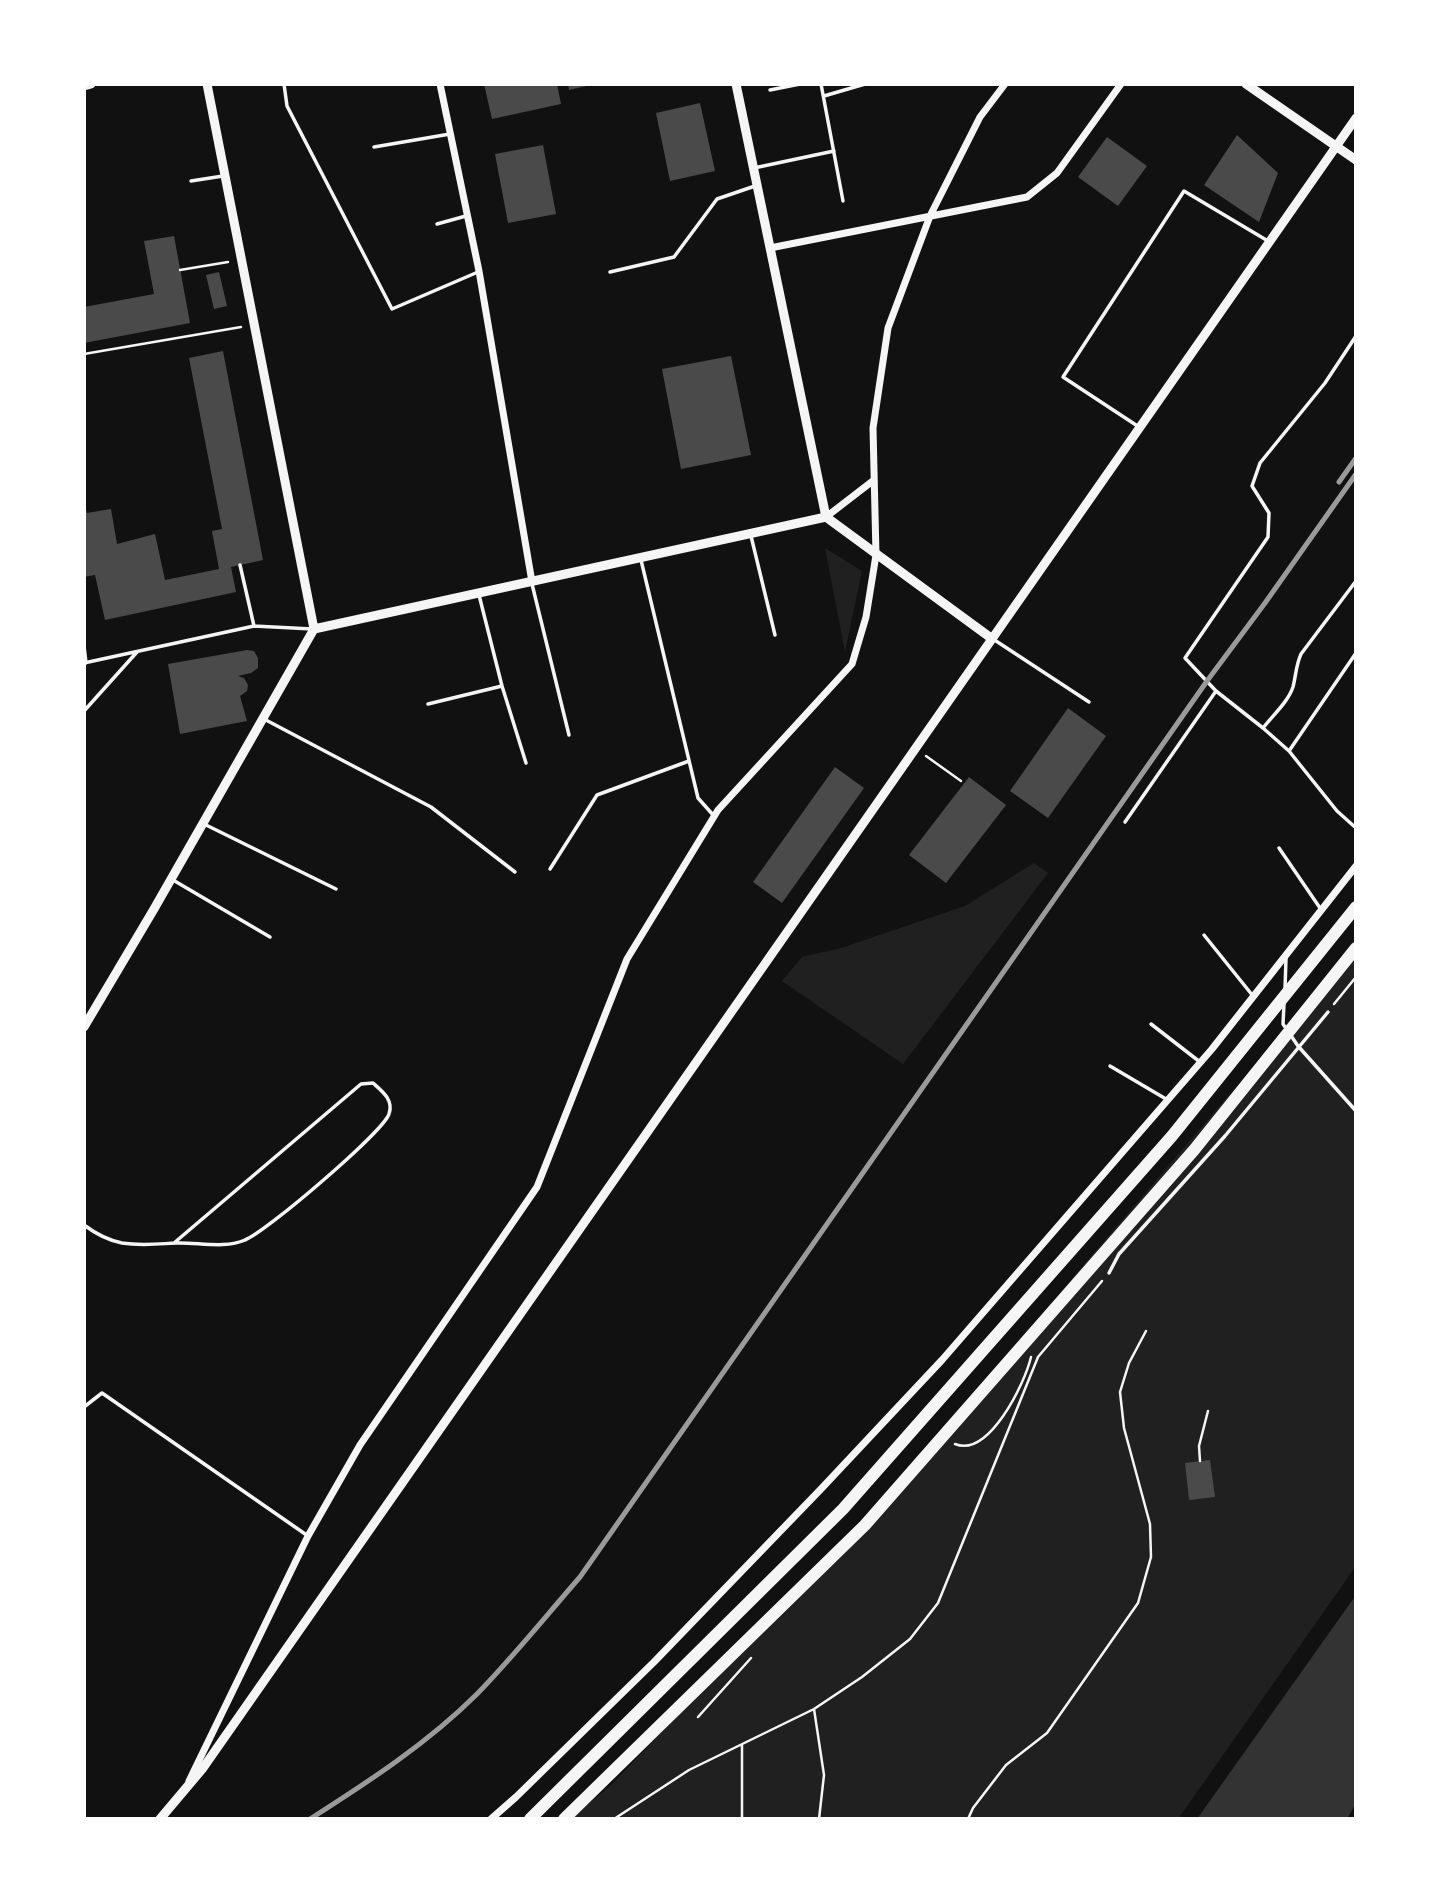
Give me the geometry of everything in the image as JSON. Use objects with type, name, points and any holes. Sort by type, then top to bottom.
[{"type":"highway","points":[[530,1819],[843,1509],[1172,1136],[1356,906]]},
{"type":"highway","points":[[564,1819],[865,1525],[1194,1150],[1356,948]]},
{"type":"street","points":[[84,86],[91,84]]},
{"type":"street","points":[[84,1027],[314,629],[207,84]]},
{"type":"street","points":[[440,84],[479,271],[532,582]]},
{"type":"street","points":[[736,84],[826,517],[991,638]]},
{"type":"street","points":[[184,1791],[308,1536],[360,1445],[537,1187],[627,959],[714,817],[852,664],[866,617],[876,555],[873,428],[888,328],[930,216],[980,117],[1005,84]]},
{"type":"street","points":[[770,248],[1027,197],[1057,173],[1121,84]]},
{"type":"street","points":[[1246,84],[1356,160]]},
{"type":"street","points":[[160,1819],[204,1768],[1356,118]]},
{"type":"street","points":[[314,629],[826,517],[874,480]]},
{"type":"street","points":[[491,1819],[654,1662],[942,1360],[1200,1062],[1356,866]]},
{"type":"lane","points":[[284,84],[287,106],[391,309],[479,271]]},
{"type":"lane","points":[[770,90],[800,84]]},
{"type":"lane","points":[[821,84],[843,201]]},
{"type":"lane","points":[[824,96],[865,84]]},
{"type":"lane","points":[[374,147],[452,134]]},
{"type":"lane","points":[[754,168],[834,151]]},
{"type":"lane","points":[[191,181],[225,175]]},
{"type":"lane","points":[[610,272],[674,257],[717,199],[757,185]]},
{"type":"lane","points":[[1139,427],[1063,377],[1184,191],[1268,241]]},
{"type":"lane","points":[[437,224],[468,216]]},
{"type":"lane","points":[[1356,336],[1325,383],[1260,463],[1252,486],[1269,513],[1268,537],[1185,657],[1216,691],[1264,727],[1289,751],[1337,811],[1356,828]]},
{"type":"lane","points":[[751,534],[775,635]]},
{"type":"lane","points":[[640,558],[698,797],[714,817]]},
{"type":"lane","points":[[240,565],[254,626]]},
{"type":"lane","points":[[1264,727],[1293,688],[1296,664],[1301,654],[1356,581]]},
{"type":"lane","points":[[532,582],[569,735]]},
{"type":"lane","points":[[479,593],[502,685],[526,763]]},
{"type":"lane","points":[[84,646],[85,663],[254,626],[314,629]]},
{"type":"lane","points":[[991,638],[1089,702]]},
{"type":"lane","points":[[84,711],[138,651]]},
{"type":"lane","points":[[1289,751],[1356,653]]},
{"type":"lane","points":[[428,704],[502,685]]},
{"type":"lane","points":[[1125,822],[1216,691]]},
{"type":"lane","points":[[262,718],[431,807],[514,872]]},
{"type":"lane","points":[[550,869],[597,795],[689,761]]},
{"type":"lane","points":[[202,823],[336,889]]},
{"type":"lane","points":[[1279,849],[1320,908]]},
{"type":"lane","points":[[171,879],[270,937]]},
{"type":"lane","points":[[1204,935],[1253,996]]},
{"type":"lane","points":[[1286,953],[1283,1024],[1298,1046],[1356,1111]]},
{"type":"lane","points":[[1109,1273],[1119,1254],[1225,1136],[1328,1012]]},
{"type":"lane","points":[[1151,1024],[1200,1062]]},
{"type":"lane","points":[[1110,1066],[1168,1100]]},
{"type":"lane","points":[[84,1225],[101,1237],[121,1243],[151,1246],[174,1243],[230,1244],[244,1241],[298,1201],[385,1120],[390,1112],[390,1102],[383,1091],[373,1083],[361,1084],[174,1243]]},
{"type":"lane","points":[[84,1407],[102,1393],[308,1536]]},
{"type":"path","points":[[180,270],[242,260]]},
{"type":"path","points":[[84,354],[254,324]]},
{"type":"path","points":[[914,748],[961,780]]},
{"type":"path","points":[[1328,1012],[1356,977]]},
{"type":"path","points":[[614,1819],[689,1770],[814,1709],[862,1677],[910,1639],[938,1603],[1038,1357],[1109,1273]]},
{"type":"path","points":[[968,1819],[973,1808],[1006,1765],[1047,1733],[1138,1603],[1151,1557],[1150,1524],[1124,1428],[1120,1392],[1129,1363],[1146,1331]]},
{"type":"path","points":[[1200,1461],[1199,1446],[1209,1411]]},
{"type":"path","points":[[814,1709],[824,1775],[819,1819]]},
{"type":"path","points":[[742,1745],[742,1819]]},
{"type":"shaded area","points":[[825,548],[862,571],[845,652]]},
{"type":"shaded area","points":[[1034,863],[1048,873],[903,1064],[782,981],[802,957],[841,948],[965,906]]},
{"type":"shaded area","points":[[1356,937],[1356,1566],[1178,1819],[570,1819],[612,1784],[852,1536],[1281,1034]]},
{"type":"shaded area","points":[[1356,1595],[1356,1803],[1347,1819],[1197,1819]]},
{"type":"building","points":[[484,84],[557,84],[561,104],[492,119]]},
{"type":"building","points":[[568,84],[591,84],[591,85],[569,90]]},
{"type":"building","points":[[700,103],[715,171],[670,181],[656,113]]},
{"type":"building","points":[[1237,135],[1278,173],[1259,222],[1204,185]]},
{"type":"building","points":[[1107,137],[1147,166],[1118,206],[1078,177]]},
{"type":"building","points":[[543,145],[556,214],[508,223],[495,154]]},
{"type":"building","points":[[174,236],[190,323],[84,343],[84,307],[154,294],[144,241]]},
{"type":"building","points":[[219,272],[227,306],[214,309],[206,275]]},
{"type":"building","points":[[223,351],[263,560],[231,567],[236,592],[105,620],[95,575],[84,577],[84,502],[87,513],[111,509],[117,544],[155,534],[165,580],[219,569],[212,531],[222,529],[189,358]]},
{"type":"building","points":[[731,356],[751,455],[681,469],[662,369]]},
{"type":"building","points":[[254,651],[258,658],[258,668],[238,676],[244,678],[248,685],[247,691],[240,696],[247,721],[180,734],[168,664]]},
{"type":"building","points":[[1068,708],[1106,736],[1048,818],[1010,791]]},
{"type":"building","points":[[835,767],[864,788],[782,903],[753,882]]},
{"type":"building","points":[[969,777],[1006,805],[946,883],[909,855]]},
{"type":"building","points":[[1210,1460],[1215,1497],[1189,1500],[1185,1463]]},
{"type":"railway","points":[[1339,482],[1356,458]]},
{"type":"railway","points":[[310,1819],[397,1761],[458,1712],[504,1666],[580,1577],[1207,681],[1356,474]]}]
